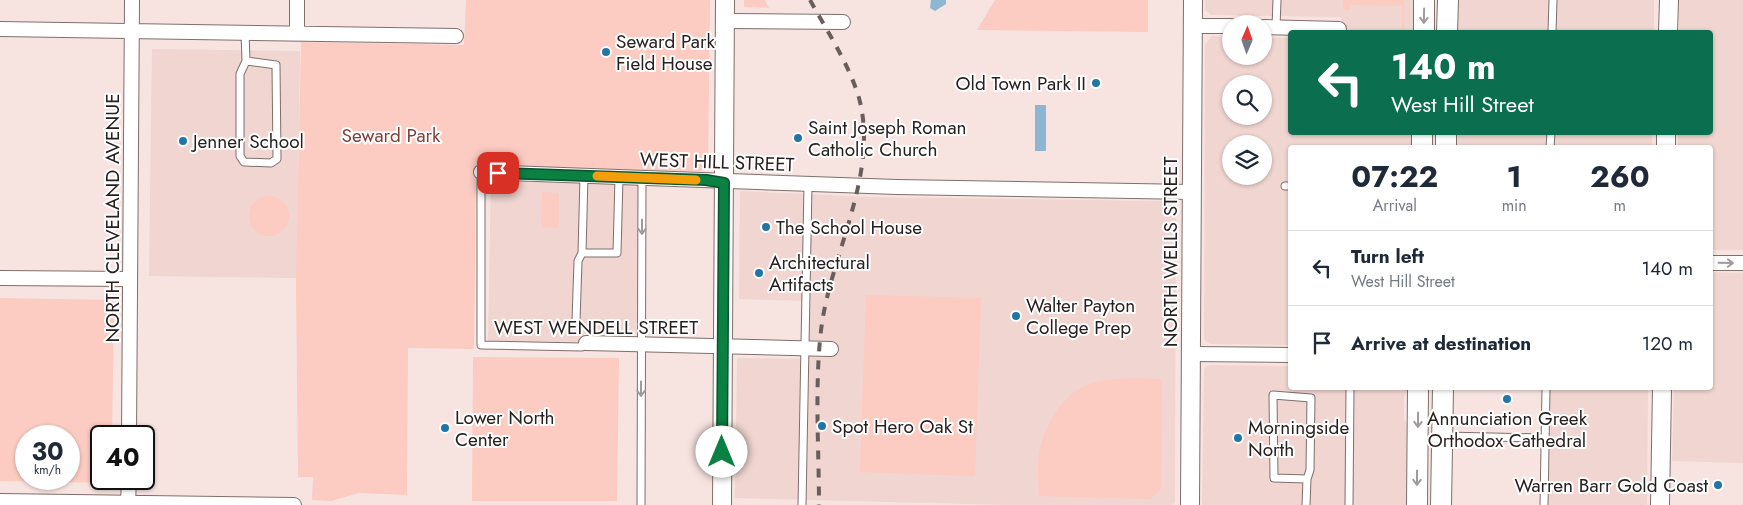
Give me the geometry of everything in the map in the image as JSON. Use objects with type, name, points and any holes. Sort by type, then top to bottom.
[{"type":"main road","points":[[1424,0],[1424,30]]},
{"type":"main road","points":[[1447,30],[1448,0]]},
{"type":"main road","points":[[1417,505],[1418,390]]},
{"type":"main road","points":[[1441,505],[1443,390]]},
{"type":"street","name":"NORTH CLEVELAND AVENUE","points":[[129,425],[132,0]]},
{"type":"street","points":[[297,0],[297,33]]},
{"type":"street","points":[[722,505],[725,0]]},
{"type":"street","name":"NORTH WELLS STREET","points":[[1190,505],[1193,0]]},
{"type":"street","points":[[1668,30],[1669,0]]},
{"type":"street","points":[[724,20],[843,22]]},
{"type":"street","points":[[1193,26],[1222,26]]},
{"type":"street","points":[[1272,27],[1339,29]]},
{"type":"street","points":[[0,29],[456,36]]},
{"type":"street","name":"WEST HILL STREET","points":[[481,172],[724,183],[1192,192]]},
{"type":"street","points":[[1713,263],[1743,263]]},
{"type":"street","points":[[0,278],[130,279]]},
{"type":"street","name":"WEST WENDELL STREET","points":[[586,343],[831,349]]},
{"type":"street","points":[[1191,354],[1288,355]]},
{"type":"street","points":[[1660,505],[1662,390]]},
{"type":"street","points":[[128,490],[128,503]]},
{"type":"street","points":[[2,502],[294,505]]},
{"type":"lane","points":[[1272,19],[1277,0]]},
{"type":"lane","points":[[1552,30],[1553,0]]},
{"type":"lane","points":[[245,32],[246,61],[240,74],[240,156],[244,162],[271,163],[276,158],[276,65],[246,61]]},
{"type":"lane","name":"WEST WENDELL STREET","points":[[481,172],[481,345],[582,347],[586,343]]},
{"type":"lane","points":[[576,321],[578,261],[582,252],[584,176]]},
{"type":"lane","points":[[582,252],[617,253],[619,177]]},
{"type":"lane","points":[[641,505],[642,178]]},
{"type":"lane","points":[[802,505],[808,185]]},
{"type":"lane","points":[[1349,505],[1350,390]]},
{"type":"lane","points":[[1544,505],[1546,390]]},
{"type":"lane","points":[[1306,505],[1307,479],[1310,470],[1311,398],[1273,395],[1274,478],[1307,479]]},
{"type":"lane","points":[[1442,436],[1545,438]]},
{"type":"shaded area","points":[[1205,0],[1414,0],[1414,30],[1342,30],[1342,17],[1211,15],[1205,10]]},
{"type":"shaded area","points":[[1454,0],[1654,0],[1654,30],[1454,30]]},
{"type":"shaded area","points":[[1679,0],[1743,0],[1743,250],[1713,250],[1713,145],[1678,145],[1678,135],[1713,135],[1713,30],[1679,30]]},
{"type":"shaded area","points":[[1212,36],[1222,37],[1222,65],[1272,65],[1272,37],[1288,38],[1288,135],[1412,135],[1412,145],[1288,145],[1288,345],[1210,344],[1204,340],[1205,44]]},
{"type":"shaded area","points":[[152,49],[300,51],[297,278],[149,276]]},
{"type":"shaded area","points":[[1452,135],[1652,135],[1652,145],[1452,145]]},
{"type":"shaded area","points":[[491,177],[642,183],[642,334],[584,333],[584,342],[488,341]]},
{"type":"shaded area","name":"Walter Payton College Prep","points":[[740,191],[872,197],[1172,201],[1176,207],[1175,502],[1172,505],[1008,505],[735,498],[737,358],[807,359],[808,301],[739,299]]},
{"type":"shaded area","points":[[1713,272],[1743,273],[1743,463],[1672,461],[1674,390],[1713,390]]},
{"type":"shaded area","points":[[1210,365],[1288,366],[1288,390],[1408,390],[1404,397],[1404,419],[1410,429],[1407,505],[1202,505],[1205,367]]},
{"type":"shaded area","points":[[1549,390],[1648,390],[1647,505],[1547,505]]},
{"type":"green space","name":"Seward Park","points":[[466,0],[710,0],[708,167],[700,171],[476,167],[474,349],[408,348],[407,495],[359,493],[331,501],[312,500],[313,477],[298,477],[296,286],[301,42],[464,45]]},
{"type":"green space","points":[[744,0],[765,0],[769,8],[744,7]]},
{"type":"green space","points":[[995,0],[1148,0],[1148,32],[977,30]]},
{"type":"green space","points":[[1343,0],[1404,0],[1404,30],[1402,30],[1402,6],[1351,5],[1350,10],[1343,10]]},
{"type":"green space","points":[[542,192],[559,193],[559,228],[541,227]]},
{"type":"green space","points":[[269,196],[283,202],[289,216],[283,230],[269,236],[255,230],[249,216],[255,202]]},
{"type":"green space","points":[[866,295],[981,298],[975,476],[860,472]]},
{"type":"green space","points":[[0,298],[114,300],[112,425],[90,425],[90,483],[80,482],[80,425],[15,425],[15,481],[0,481]]},
{"type":"green space","points":[[473,357],[619,358],[617,501],[472,501]]},
{"type":"green space","points":[[1162,379],[1161,489],[1151,499],[1039,496],[1039,451],[1048,425],[1060,406],[1068,397],[1086,385],[1106,380]]},
{"type":"water","points":[[931,0],[946,0],[946,4],[935,11],[930,8]]},
{"type":"water","points":[[1035,105],[1046,105],[1046,151],[1035,151]]},
{"type":"railway","points":[[810,0],[850,73],[859,98],[864,126],[859,182],[835,267],[822,323],[818,367],[819,505]]},
{"type":"slow traffic","points":[[597,176],[696,180]]},
{"type":"place","name":"Seward Park Field House","points":[[606,52]]},
{"type":"place","name":"Old Town Park II","points":[[1096,83]]},
{"type":"place","name":"Saint Joseph Roman Catholic Church","points":[[798,138]]},
{"type":"place","name":"Jenner School","points":[[183,141]]},
{"type":"place","name":"The School House","points":[[766,227]]},
{"type":"place","name":"Architectural Artifacts","points":[[759,273]]},
{"type":"place","name":"Walter Payton College Prep","points":[[1016,316]]},
{"type":"place","name":"Annunciation Greek Orthodox Cathedral","points":[[1507,399]]},
{"type":"place","name":"Spot Hero Oak St","points":[[822,426]]},
{"type":"place","name":"Lower North Center","points":[[445,428]]},
{"type":"place","name":"Morningside North","points":[[1238,438]]},
{"type":"place","name":"Warren Barr Gold Coast","points":[[1718,485]]},
{"type":"route","points":[[498,173],[706,180],[724,183],[722,452]]}]
